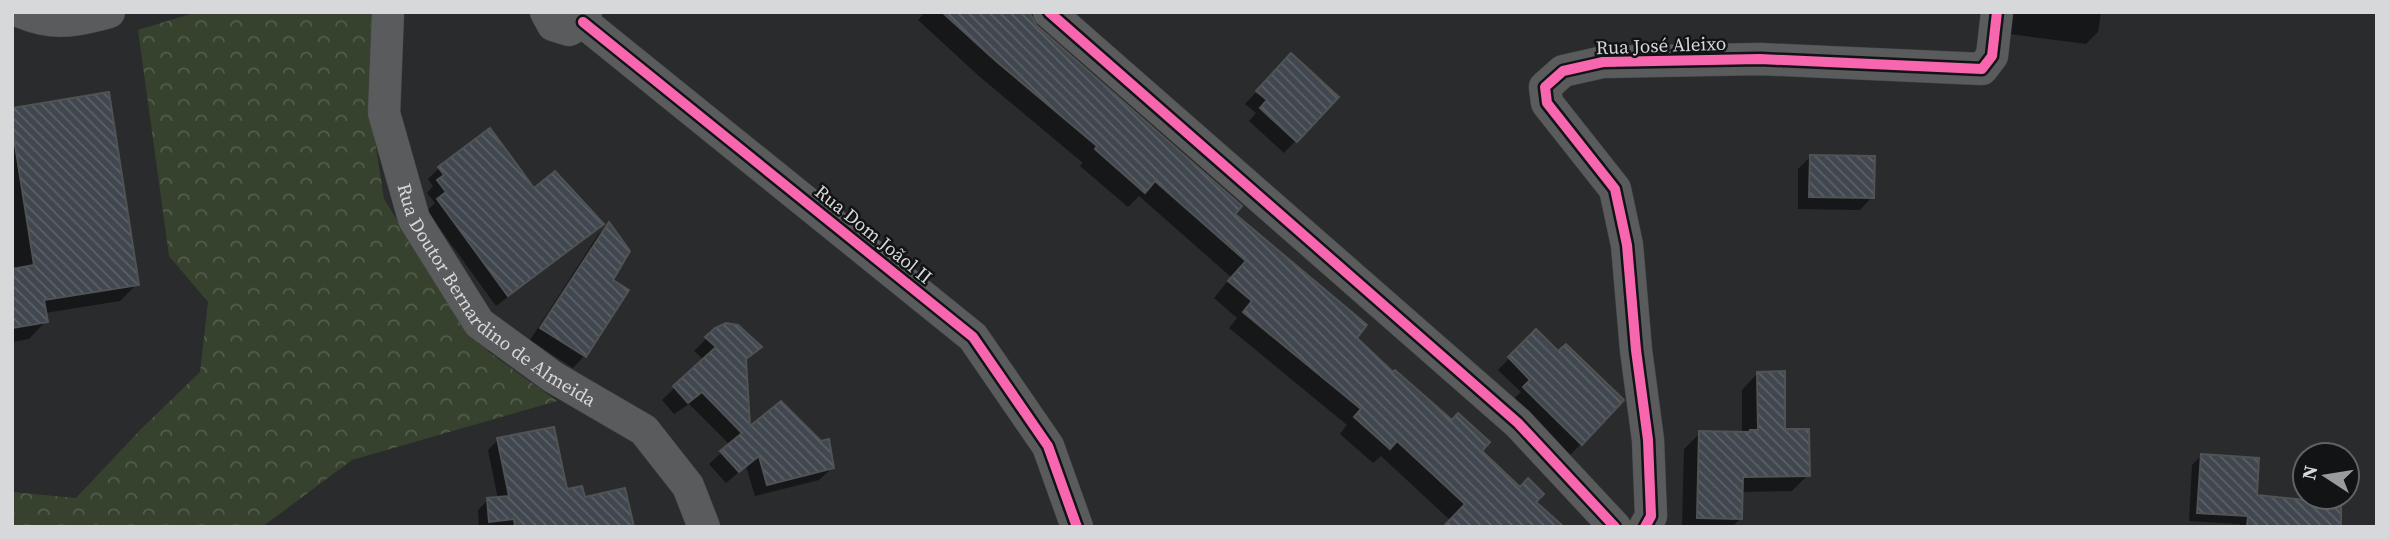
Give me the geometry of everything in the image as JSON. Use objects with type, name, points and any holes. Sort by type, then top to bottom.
[{"type":"street","points":[[21,12],[40,20],[73,22],[109,12]]},
{"type":"street","name":"Rua Doutor Bernardino de Almeida","points":[[388,12],[384,113],[414,219],[479,323],[553,377],[644,430],[688,486],[705,527]]},
{"type":"street","points":[[546,12],[553,25],[569,30],[584,17]]},
{"type":"street","points":[[1049,12],[1518,423],[1615,527]]},
{"type":"street","name":"Rua José Aleixo","points":[[1645,527],[1651,516],[1648,439],[1636,350],[1627,245],[1615,189],[1547,103],[1545,87],[1563,71],[1603,62],[1760,59],[1982,69],[1992,56],[1997,12]]},
{"type":"street","name":"Rua Dom Joãol II","points":[[584,17],[973,337],[1048,446],[1077,527]]},
{"type":"green space","points":[[197,12],[372,12],[370,54],[373,128],[384,199],[428,270],[489,352],[557,401],[352,460],[262,527],[12,527],[12,492],[76,498],[200,372],[208,302],[169,256],[138,30]]},
{"type":"building","points":[[942,12],[1029,12],[1037,26],[1242,206],[1235,214],[1367,325],[1357,338],[1393,372],[1395,370],[1452,420],[1458,413],[1490,442],[1482,451],[1520,487],[1528,478],[1544,494],[1536,502],[1564,527],[1443,527],[1465,504],[1397,441],[1390,449],[1354,417],[1361,409],[1243,312],[1252,301],[1228,281],[1246,261],[1155,181],[1145,193],[1095,149],[1097,146]]},
{"type":"building","points":[[1291,53],[1339,97],[1297,142],[1260,108],[1267,100],[1256,91]]},
{"type":"building","points":[[109,92],[139,285],[44,300],[48,322],[12,328],[12,269],[34,265],[12,126],[12,108]]},
{"type":"building","points":[[490,128],[534,188],[555,171],[604,224],[508,296],[437,199],[446,192],[437,180],[444,175],[438,167]]},
{"type":"building","points":[[1810,155],[1875,156],[1874,198],[1809,197]]},
{"type":"building","points":[[609,222],[630,251],[613,280],[629,290],[586,357],[540,328]]},
{"type":"building","points":[[726,323],[738,325],[762,347],[746,359],[750,426],[781,401],[821,441],[829,439],[834,468],[767,485],[759,456],[739,472],[720,451],[742,433],[702,392],[688,403],[673,386],[716,347],[705,337]]},
{"type":"building","points":[[1536,329],[1558,351],[1566,344],[1624,400],[1582,445],[1523,387],[1530,380],[1508,357]]},
{"type":"building","points":[[1785,371],[1785,429],[1809,429],[1810,476],[1743,477],[1742,519],[1697,518],[1699,431],[1758,430],[1757,372]]},
{"type":"building","points":[[554,427],[567,489],[582,486],[585,497],[625,488],[634,527],[515,527],[514,519],[489,522],[487,498],[509,496],[497,438]]},
{"type":"building","points":[[2201,454],[2259,458],[2257,495],[2291,498],[2291,511],[2341,511],[2341,527],[2247,527],[2248,516],[2197,513]]},
{"type":"cycle path","points":[[1049,12],[1518,423],[1615,527]]},
{"type":"cycle path","points":[[1645,527],[1651,516],[1648,440],[1636,350],[1627,245],[1615,189],[1547,103],[1545,87],[1563,71],[1603,62],[1760,59],[1982,69],[1992,56],[1997,12]]},
{"type":"cycle path","points":[[583,22],[973,337],[1048,446],[1077,527]]}]
